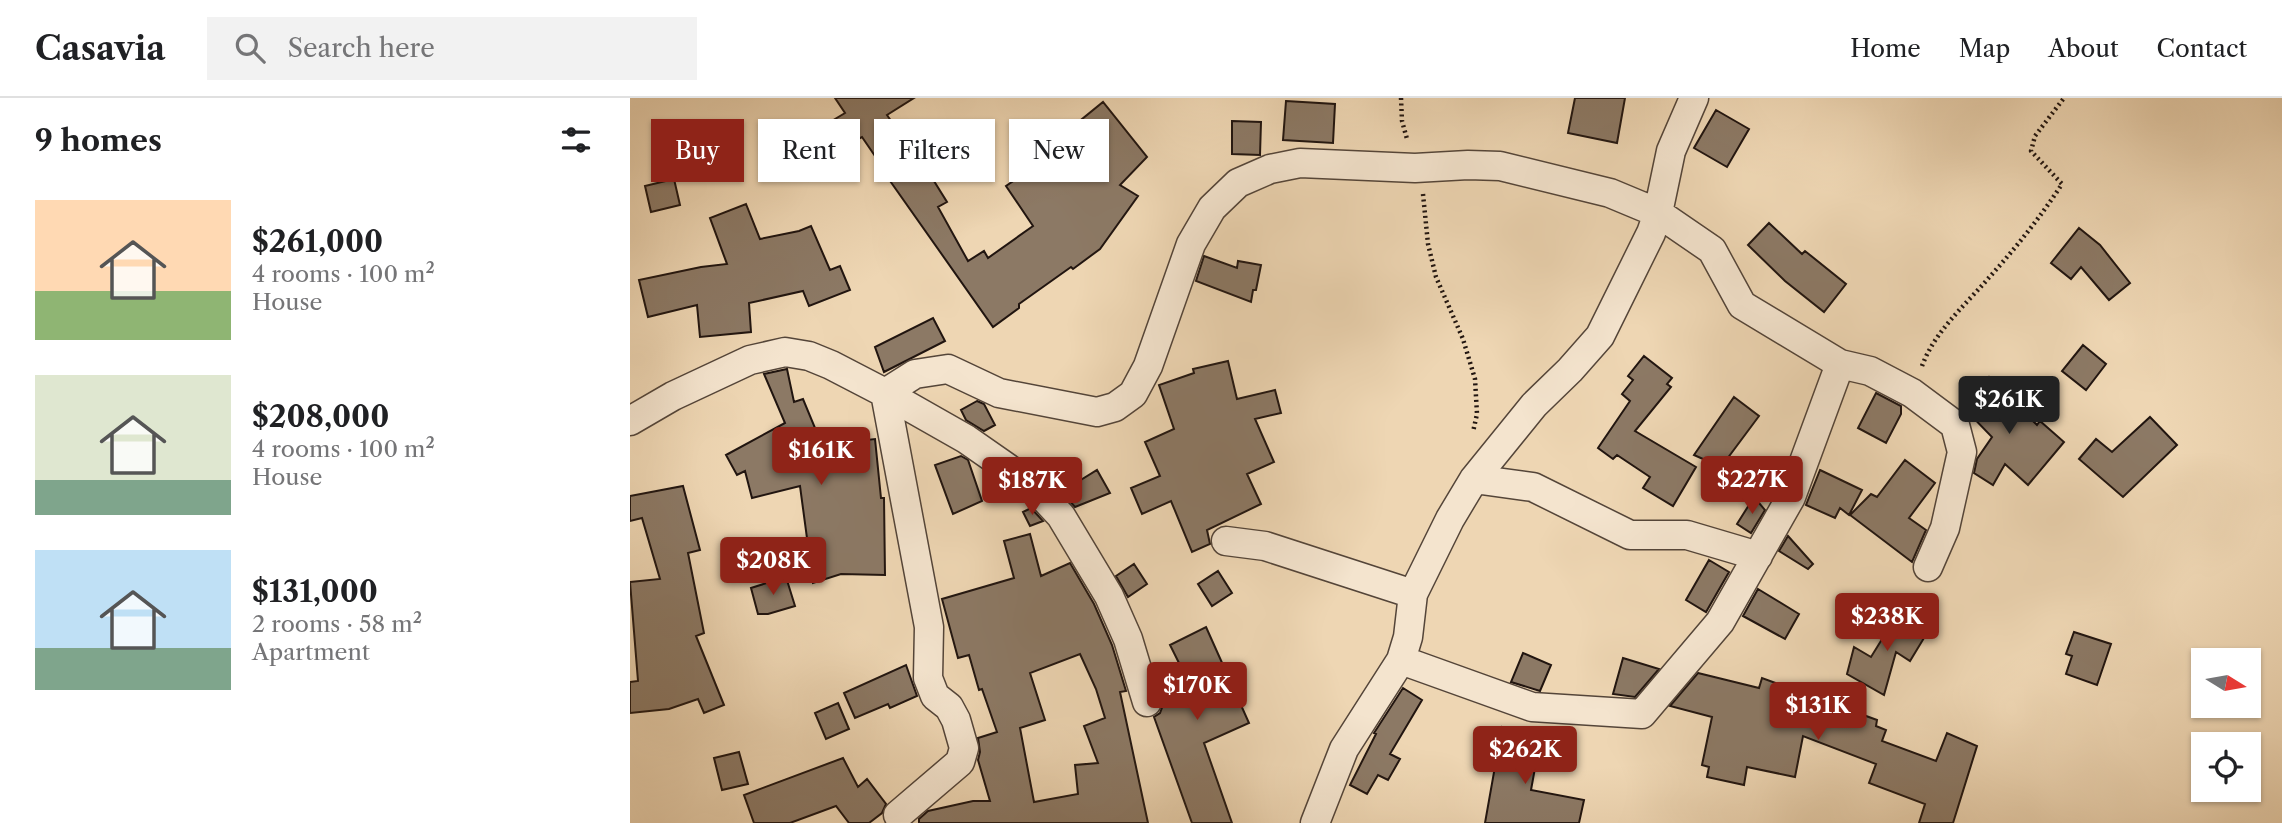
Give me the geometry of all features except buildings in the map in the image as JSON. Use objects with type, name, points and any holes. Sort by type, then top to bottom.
[{"type":"street","points":[[1315,823],[1344,749],[1401,660],[1408,637],[1413,594],[1450,519],[1474,479],[1534,405],[1600,336],[1646,244],[1658,213],[1671,151],[1694,98]]},
{"type":"street","points":[[885,393],[915,374],[948,369],[999,393],[1097,412],[1115,407],[1133,394],[1148,366],[1191,244],[1212,208],[1238,183],[1270,169],[1300,163],[1415,168],[1500,166],[1610,193],[1658,213],[1712,250],[1742,305],[1840,364],[1870,371],[1912,393],[1955,425],[1962,452],[1945,528],[1927,566]]},
{"type":"street","points":[[630,421],[673,396],[750,360],[785,352],[809,356],[831,365],[885,393],[966,439],[1031,485],[1061,516],[1109,596],[1128,639],[1147,702]]},
{"type":"street","points":[[1401,660],[1532,707],[1642,714],[1720,622],[1758,556],[1791,497],[1840,364]]},
{"type":"street","points":[[885,393],[929,627],[928,678],[935,696],[949,707],[956,720],[964,748],[960,762],[898,815]]},
{"type":"street","points":[[1474,479],[1533,487],[1630,535],[1687,536],[1758,556]]},
{"type":"street","points":[[1226,541],[1265,546],[1413,594]]},
{"type":"path","points":[[1401,98],[1402,121],[1424,200],[1428,244],[1436,277],[1463,339],[1475,379],[1477,414],[1467,465],[1474,479]]},
{"type":"path","points":[[1912,393],[1926,355],[1949,322],[2042,215],[2062,184],[2031,151],[2035,136],[2064,98]]}]
